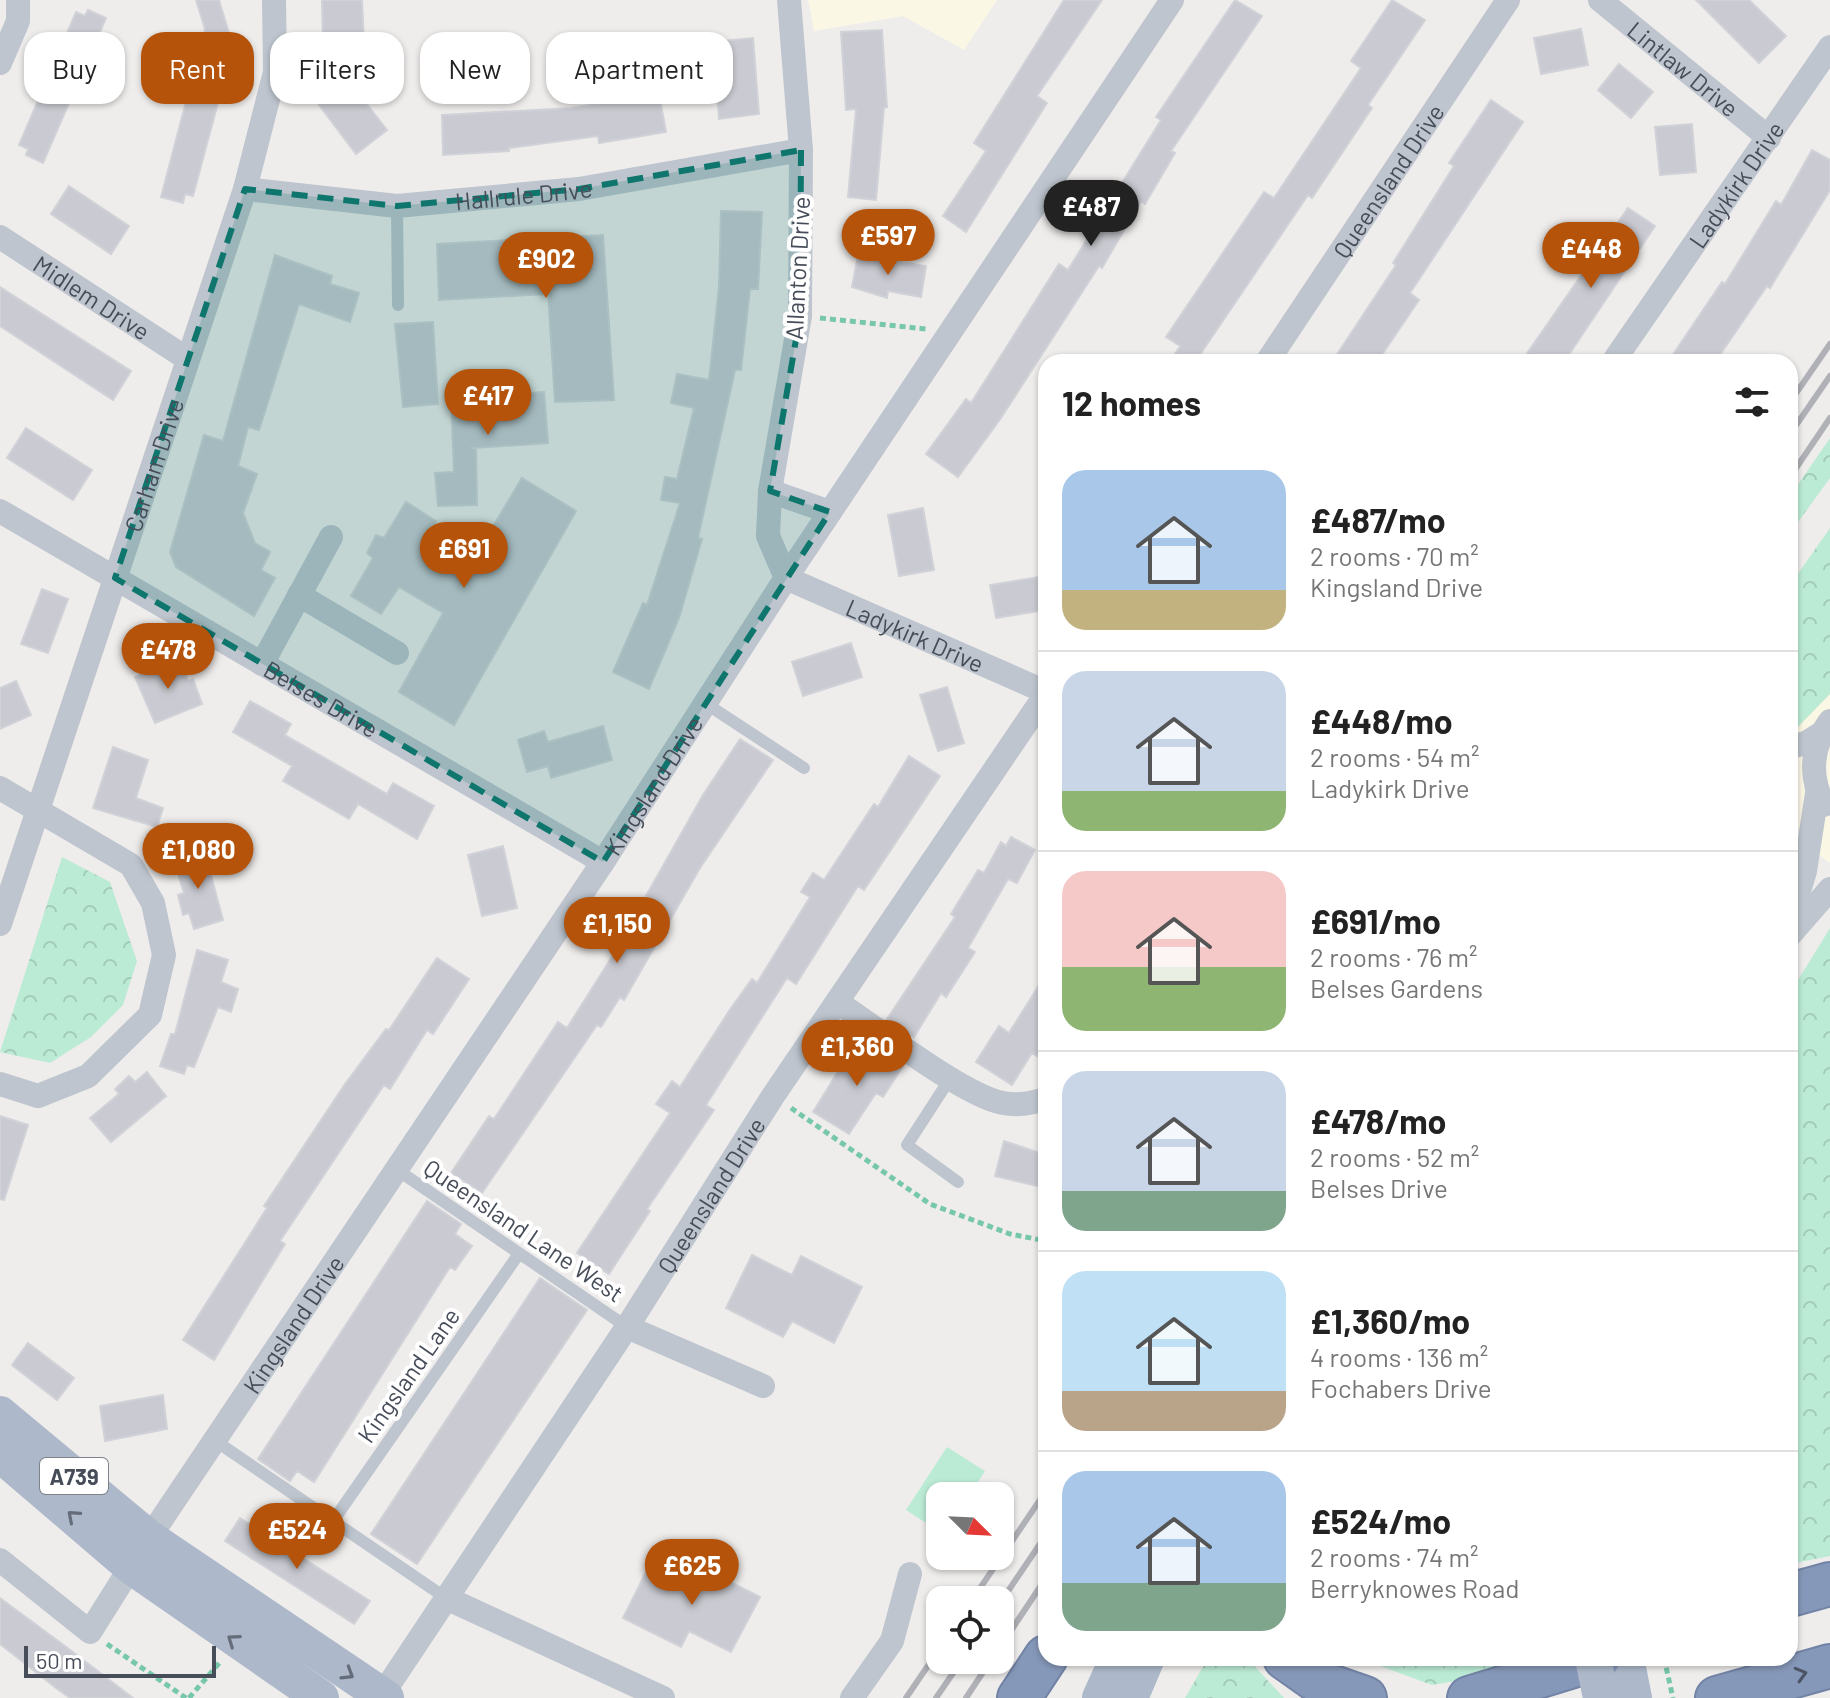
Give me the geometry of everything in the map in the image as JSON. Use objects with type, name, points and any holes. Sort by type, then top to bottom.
[{"type":"highway","points":[[1798,1593],[1830,1584]]},
{"type":"highway","points":[[1019,1698],[1040,1666]]},
{"type":"highway","points":[[1296,1666],[1319,1682],[1365,1698]]},
{"type":"highway","points":[[1469,1698],[1573,1666]]},
{"type":"highway","points":[[1717,1698],[1830,1666]]},
{"type":"main road","name":"A739","points":[[0,1414],[140,1553]]},
{"type":"main road","name":"A739","points":[[0,1454],[140,1553],[306,1677],[382,1697]]},
{"type":"main road","points":[[1100,1698],[1114,1666]]},
{"type":"main road","points":[[1130,1698],[1144,1666]]},
{"type":"main road","points":[[1595,1666],[1601,1698]]},
{"type":"main road","points":[[1628,1666],[1634,1698]]},
{"type":"street","points":[[0,63],[18,21],[18,0]]},
{"type":"street","name":"Carham Drive","points":[[0,924],[186,358],[245,189],[275,72],[274,0]]},
{"type":"street","name":"Allanton Drive","points":[[786,578],[768,536],[770,491],[800,316],[801,150],[789,0]]},
{"type":"street","name":"Kingsland Drive","points":[[90,1632],[214,1440],[603,862],[786,578],[1172,0]]},
{"type":"street","name":"Queensland Drive","points":[[1272,354],[1508,0]]},
{"type":"street","name":"Lintlaw Drive","points":[[1600,0],[1769,138]]},
{"type":"street","name":"Ladykirk Drive","points":[[1619,354],[1830,47]]},
{"type":"street","name":"Hallrule Drive","points":[[245,189],[397,206],[579,189],[801,150]]},
{"type":"street","name":"Midlem Drive","points":[[0,237],[186,358]]},
{"type":"street","points":[[770,491],[830,512]]},
{"type":"street","name":"Belses Drive","points":[[0,511],[603,862]]},
{"type":"street","points":[[262,664],[331,537]]},
{"type":"street","name":"Ladykirk Drive","points":[[786,578],[1038,689]]},
{"type":"street","points":[[299,595],[397,653]]},
{"type":"street","name":"Queensland Drive","points":[[382,1697],[627,1327],[773,1096],[1038,705]]},
{"type":"street","points":[[1798,745],[1806,743],[1826,727]]},
{"type":"street","points":[[1798,894],[1805,871],[1815,782],[1826,727]]},
{"type":"street","points":[[1798,765],[1815,782],[1830,814]]},
{"type":"street","points":[[0,788],[131,865],[153,903],[164,955],[150,1015],[88,1076],[38,1096],[0,1084]]},
{"type":"street","points":[[1798,926],[1830,889]]},
{"type":"street","points":[[837,1002],[951,1077],[1000,1103],[1022,1105],[1038,1101]]},
{"type":"street","points":[[627,1327],[763,1386]]},
{"type":"street","points":[[0,1560],[90,1632]]},
{"type":"street","points":[[852,1698],[892,1641],[910,1574]]},
{"type":"street","points":[[446,1598],[663,1698]]},
{"type":"lane","points":[[397,206],[398,305]]},
{"type":"lane","points":[[705,703],[804,768]]},
{"type":"lane","points":[[951,1077],[907,1145],[958,1182]]},
{"type":"lane","name":"Queensland Lane West","points":[[396,1169],[627,1327]]},
{"type":"lane","name":"Kingsland Lane","points":[[333,1521],[518,1255]]},
{"type":"lane","points":[[214,1440],[446,1598]]},
{"type":"path","points":[[800,316],[951,331]]},
{"type":"path","points":[[773,1096],[930,1204],[1010,1234],[1038,1239]]},
{"type":"path","points":[[90,1632],[186,1698]]},
{"type":"path","points":[[1666,1666],[1673,1698]]},
{"type":"highlighted area","points":[[801,150],[800,316],[770,491],[830,512],[603,862],[115,578],[245,189],[397,206],[579,189]]},
{"type":"shaded area","points":[[808,0],[997,0],[964,50],[903,16],[814,31]]},
{"type":"shaded area","points":[[1830,528],[1830,863],[1798,839],[1798,574]]},
{"type":"green space","points":[[1830,438],[1830,478],[1798,522],[1798,484]]},
{"type":"green space","points":[[1830,528],[1830,694],[1798,727],[1798,574]]},
{"type":"green space","points":[[62,857],[110,882],[137,961],[123,1005],[91,1037],[50,1063],[0,1052]]},
{"type":"green space","points":[[1830,928],[1830,1556],[1798,1562],[1798,980]]},
{"type":"green space","points":[[947,1447],[985,1471],[978,1482],[926,1482],[926,1523],[906,1510]]},
{"type":"green space","points":[[1203,1666],[1254,1666],[1284,1698],[1185,1698]]},
{"type":"green space","points":[[1380,1666],[1515,1666],[1503,1673],[1432,1685]]},
{"type":"building","points":[[196,0],[219,0],[229,32],[204,32]]},
{"type":"building","points":[[322,0],[362,0],[364,32],[323,32]]},
{"type":"building","points":[[1064,0],[1102,0],[1037,96],[1047,103],[966,232],[943,216],[986,151],[974,143]]},
{"type":"building","points":[[1235,0],[1262,16],[1171,151],[1175,153],[1145,204],[1141,201],[1102,268],[1099,266],[1042,354],[1038,354],[1038,361],[1001,418],[958,477],[926,454],[966,399],[971,403],[1059,264],[1068,270],[1161,120],[1156,117]]},
{"type":"building","points":[[1392,0],[1425,20],[1368,105],[1372,108],[1312,198],[1308,195],[1200,354],[1175,354],[1180,346],[1166,337],[1264,192],[1274,198],[1361,68],[1351,61]]},
{"type":"building","points":[[1696,0],[1749,0],[1786,36],[1759,63]]},
{"type":"building","points":[[88,10],[106,18],[100,32],[67,32],[76,12],[85,16]]},
{"type":"building","points":[[1581,29],[1588,65],[1541,74],[1534,38]]},
{"type":"building","points":[[882,30],[887,107],[884,108],[876,200],[848,197],[856,109],[846,110],[841,32]]},
{"type":"building","points":[[753,38],[759,114],[719,119],[718,104],[733,104],[733,40]]},
{"type":"building","points":[[1619,64],[1653,92],[1631,118],[1598,90]]},
{"type":"building","points":[[1491,100],[1523,122],[1410,293],[1419,300],[1382,354],[1337,354],[1396,265],[1393,263],[1454,166],[1449,163]]},
{"type":"building","points":[[37,104],[69,104],[43,163],[26,155],[28,149],[19,145]]},
{"type":"building","points":[[185,104],[218,104],[193,196],[185,194],[183,203],[161,197]]},
{"type":"building","points":[[318,104],[367,104],[387,130],[356,154]]},
{"type":"building","points":[[596,104],[661,104],[666,132],[599,143],[598,136],[509,148],[509,151],[443,155],[442,115]]},
{"type":"building","points":[[1692,124],[1696,172],[1660,175],[1655,127]]},
{"type":"building","points":[[1812,150],[1830,160],[1830,190],[1770,288],[1767,286],[1720,354],[1673,354],[1722,282],[1725,284],[1776,201],[1781,205]]},
{"type":"building","points":[[69,186],[129,226],[111,254],[51,214]]},
{"type":"building","points":[[1628,208],[1655,226],[1569,354],[1527,354]]},
{"type":"building","points":[[721,211],[762,212],[758,289],[750,289],[741,370],[735,370],[698,538],[702,539],[679,618],[649,689],[613,672],[643,603],[647,605],[680,503],[661,500],[665,477],[677,479],[694,408],[671,403],[677,374],[709,380],[719,287]]},
{"type":"building","points":[[603,235],[614,400],[555,402],[548,294],[439,300],[437,244]]},
{"type":"building","points":[[275,255],[332,276],[330,284],[359,293],[350,322],[299,304],[259,430],[248,427],[238,466],[257,474],[243,513],[255,543],[270,552],[261,570],[275,578],[254,616],[176,567],[170,552],[204,435],[223,441]]},
{"type":"building","points":[[858,255],[926,266],[921,297],[888,291],[887,298],[852,287]]},
{"type":"building","points":[[0,287],[131,371],[113,400],[0,326]]},
{"type":"building","points":[[433,322],[438,404],[403,407],[395,324]]},
{"type":"building","points":[[544,392],[548,443],[472,448],[476,450],[477,505],[438,506],[435,473],[454,472],[451,398]]},
{"type":"building","points":[[26,428],[92,470],[73,500],[7,458]]},
{"type":"building","points":[[522,478],[576,511],[454,725],[399,692],[443,613],[399,587],[381,614],[351,596],[373,558],[367,553],[376,535],[384,538],[406,502],[436,521],[429,533],[474,558]]},
{"type":"building","points":[[923,508],[934,570],[899,576],[888,515]]},
{"type":"building","points":[[1038,577],[1038,611],[996,618],[990,585]]},
{"type":"building","points":[[42,589],[68,599],[48,653],[21,644]]},
{"type":"building","points":[[851,643],[862,677],[803,696],[792,662]]},
{"type":"building","points":[[179,658],[188,681],[193,679],[202,704],[155,723],[135,677]]},
{"type":"building","points":[[16,681],[31,715],[0,729],[0,688]]},
{"type":"building","points":[[947,687],[964,743],[938,751],[920,695]]},
{"type":"building","points":[[250,701],[291,724],[285,735],[387,794],[393,783],[434,806],[417,839],[358,804],[349,819],[283,781],[292,766],[233,732]]},
{"type":"building","points":[[603,726],[612,760],[551,778],[548,766],[527,772],[518,740],[544,731],[548,742]]},
{"type":"building","points":[[740,739],[773,760],[700,868],[624,1000],[620,997],[601,1027],[597,1025],[482,1193],[451,1173],[489,1116],[494,1119],[558,1022],[567,1028],[649,898],[646,896],[703,795]]},
{"type":"building","points":[[113,747],[148,760],[136,798],[163,808],[157,827],[93,808]]},
{"type":"building","points":[[909,756],[940,776],[864,890],[858,886],[796,984],[787,978],[706,1105],[714,1110],[647,1209],[650,1211],[609,1274],[577,1253],[670,1113],[656,1104],[672,1081],[680,1087],[752,979],[757,983],[810,897],[801,892],[813,873],[824,880],[874,804],[878,807]]},
{"type":"building","points":[[1011,837],[1035,850],[1017,883],[1008,879],[968,948],[975,952],[946,997],[941,993],[914,1037],[887,1019],[955,917],[951,914],[978,870],[984,873],[1001,842],[1006,846]]},
{"type":"building","points":[[503,846],[517,908],[482,916],[468,855]]},
{"type":"building","points":[[205,853],[223,920],[194,929],[189,913],[183,915],[178,895],[184,893],[174,861]]},
{"type":"building","points":[[197,950],[228,960],[221,982],[238,989],[231,1012],[218,1007],[194,1067],[187,1065],[184,1074],[160,1066],[171,1034],[175,1034]]},
{"type":"building","points":[[437,958],[469,979],[433,1034],[427,1030],[390,1089],[384,1085],[280,1241],[285,1244],[214,1360],[183,1340],[267,1208],[264,1206],[345,1084],[386,1029],[389,1030]]},
{"type":"building","points":[[1038,987],[1038,1057],[1032,1053],[1012,1085],[976,1062],[999,1026],[1009,1033]]},
{"type":"building","points":[[867,1043],[903,1066],[883,1097],[876,1093],[849,1134],[813,1112],[844,1062],[852,1067]]},
{"type":"building","points":[[147,1072],[166,1096],[111,1142],[90,1118],[119,1094],[115,1089],[129,1076],[135,1082]]},
{"type":"building","points":[[0,1116],[28,1125],[4,1200],[0,1199]]},
{"type":"building","points":[[1004,1141],[1038,1152],[1038,1186],[995,1176]]},
{"type":"building","points":[[427,1201],[461,1224],[455,1234],[472,1246],[455,1270],[450,1267],[314,1482],[297,1471],[290,1481],[258,1459]]},
{"type":"building","points":[[752,1255],[792,1275],[801,1256],[862,1287],[834,1343],[792,1321],[783,1337],[726,1308]]},
{"type":"building","points":[[540,1278],[587,1310],[417,1564],[371,1534]]},
{"type":"building","points":[[28,1343],[74,1378],[57,1400],[12,1365]]},
{"type":"building","points":[[163,1395],[167,1429],[105,1441],[100,1406]]},
{"type":"building","points":[[240,1518],[370,1601],[354,1624],[225,1541]]},
{"type":"building","points":[[650,1564],[689,1584],[699,1566],[760,1597],[731,1652],[689,1631],[681,1647],[623,1618]]},
{"type":"building","points":[[0,1598],[133,1698],[70,1698],[56,1688],[0,1644]]},
{"type":"railway","points":[[1798,390],[1830,344]]},
{"type":"railway","points":[[1798,422],[1830,376]]},
{"type":"railway","points":[[1798,465],[1830,418]]},
{"type":"railway","points":[[982,1586],[1038,1503]]},
{"type":"railway","points":[[1012,1586],[1038,1547]]},
{"type":"railway","points":[[1014,1626],[1038,1590]]},
{"type":"railway","points":[[906,1698],[926,1669]]},
{"type":"railway","points":[[936,1698],[952,1674]]},
{"type":"railway","points":[[966,1698],[982,1674]]}]
